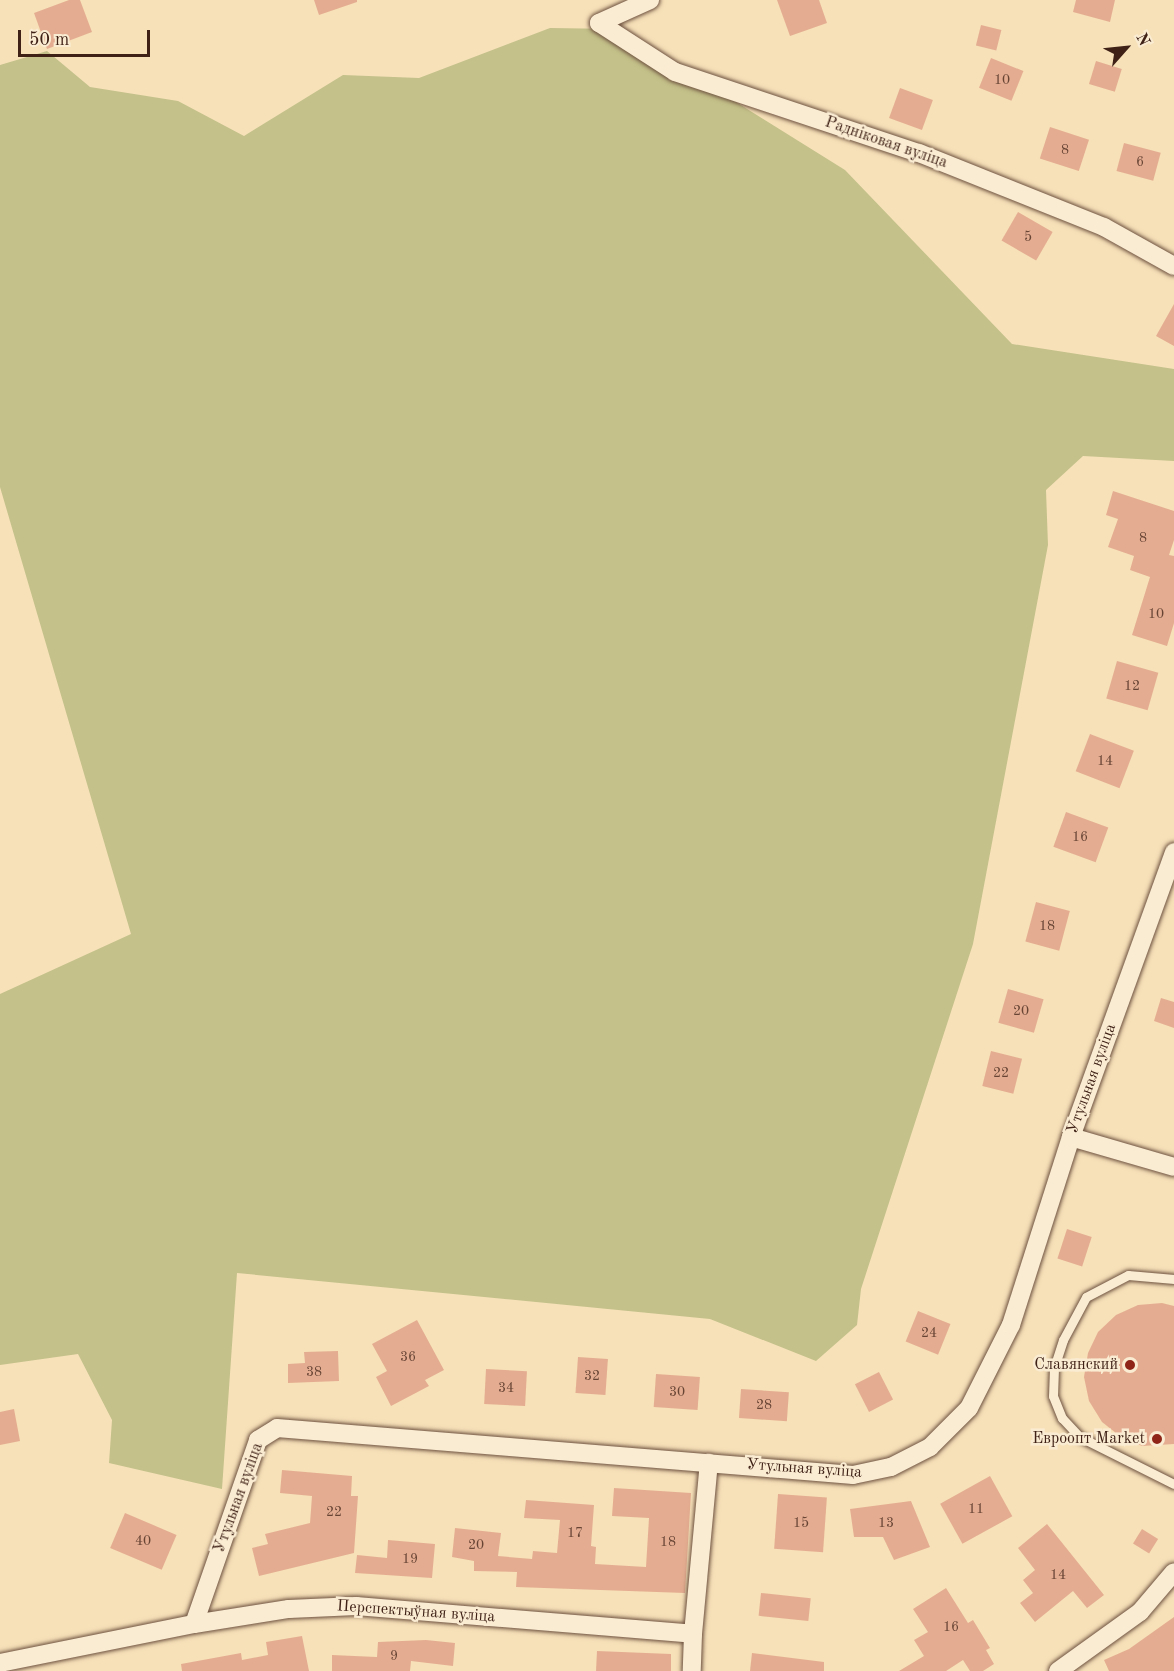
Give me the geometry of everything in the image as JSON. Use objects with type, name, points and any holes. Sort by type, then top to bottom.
[{"type":"street","name":"Радніковая вуліца","points":[[650,0],[599,23],[675,72],[919,153],[1104,228],[1174,266]]},
{"type":"street","name":"Утульная вуліца","points":[[194,1624],[258,1440],[277,1428],[709,1463],[873,1473],[909,1459],[949,1431],[969,1408],[1011,1325],[1071,1137],[1174,852]]},
{"type":"street","points":[[1071,1137],[1174,1167]]},
{"type":"street","points":[[692,1671],[693,1634],[709,1463]]},
{"type":"street","points":[[1059,1671],[1140,1612],[1174,1572]]},
{"type":"street","name":"Перспектыўная вуліца","points":[[0,1663],[194,1624],[289,1609],[356,1606],[693,1634]]},
{"type":"lane","points":[[1174,1279],[1128,1275],[1086,1297],[1063,1340],[1054,1368],[1053,1396],[1062,1419],[1080,1437],[1174,1484]]},
{"type":"shaded area","points":[[550,28],[619,29],[845,170],[1012,344],[1174,369],[1174,461],[1083,456],[1046,490],[1048,545],[973,944],[861,1289],[857,1325],[816,1361],[710,1319],[237,1273],[222,1489],[109,1463],[112,1420],[78,1354],[0,1365],[0,994],[131,934],[0,487],[0,65],[47,51],[90,87],[178,101],[244,136],[343,75],[419,78]]},
{"type":"building","points":[[69,0],[80,0],[92,32],[47,49],[34,13]]},
{"type":"building","points":[[314,0],[357,0],[357,2],[319,15]]},
{"type":"building","points":[[777,0],[819,0],[827,23],[790,36]]},
{"type":"building","points":[[1076,0],[1115,0],[1110,22],[1073,12]]},
{"type":"building","points":[[981,25],[1001,30],[996,50],[976,45]]},
{"type":"building","points":[[991,58],[1023,71],[1011,101],[979,88]]},
{"type":"building","points":[[1096,61],[1122,69],[1115,92],[1089,84]]},
{"type":"building","points":[[900,88],[933,100],[922,130],[889,118]]},
{"type":"building","points":[[1050,127],[1089,140],[1079,171],[1040,158]]},
{"type":"building","points":[[1124,143],[1161,153],[1153,181],[1116,171]]},
{"type":"building","points":[[1018,212],[1053,232],[1036,261],[1002,241]]},
{"type":"building","points":[[1174,304],[1174,346],[1156,336]]},
{"type":"building","points":[[1113,491],[1174,511],[1174,540],[1169,555],[1174,556],[1174,623],[1167,646],[1132,635],[1150,577],[1130,570],[1134,556],[1108,547],[1118,519],[1106,515]]},
{"type":"building","points":[[1117,661],[1158,673],[1148,710],[1106,698]]},
{"type":"building","points":[[1090,734],[1134,751],[1120,788],[1076,771]]},
{"type":"building","points":[[1066,812],[1108,827],[1096,862],[1053,847]]},
{"type":"building","points":[[1036,902],[1070,911],[1059,951],[1025,942]]},
{"type":"building","points":[[1008,989],[1044,999],[1034,1033],[998,1023]]},
{"type":"building","points":[[1161,998],[1174,1002],[1174,1028],[1154,1021]]},
{"type":"building","points":[[991,1051],[1022,1059],[1013,1094],[982,1086]]},
{"type":"building","points":[[1067,1229],[1092,1237],[1082,1267],[1057,1258]]},
{"type":"building","name":"Славянский","points":[[1162,1303],[1174,1306],[1174,1444],[1142,1446],[1121,1437],[1102,1422],[1089,1401],[1084,1377],[1088,1353],[1098,1332],[1116,1315],[1138,1305]]},
{"type":"building","points":[[918,1311],[950,1324],[938,1355],[906,1342]]},
{"type":"building","points":[[417,1320],[444,1370],[425,1380],[429,1386],[391,1406],[376,1377],[387,1371],[372,1344]]},
{"type":"building","points":[[338,1351],[339,1381],[288,1383],[288,1364],[305,1363],[304,1352]]},
{"type":"building","points":[[578,1357],[608,1359],[605,1395],[575,1393]]},
{"type":"building","points":[[486,1369],[527,1371],[525,1406],[484,1404]]},
{"type":"building","points":[[879,1372],[893,1400],[869,1412],[855,1384]]},
{"type":"building","points":[[656,1374],[700,1377],[698,1410],[654,1407]]},
{"type":"building","points":[[741,1389],[789,1392],[787,1421],[739,1418]]},
{"type":"building","points":[[14,1409],[20,1441],[0,1445],[0,1412]]},
{"type":"building","points":[[282,1470],[352,1476],[351,1496],[358,1496],[354,1553],[259,1576],[252,1548],[268,1544],[265,1534],[310,1523],[312,1496],[280,1493]]},
{"type":"building","points":[[990,1476],[1012,1516],[962,1544],[940,1504]]},
{"type":"building","points":[[614,1488],[691,1493],[685,1593],[516,1587],[517,1572],[474,1571],[474,1561],[452,1557],[455,1528],[501,1533],[498,1556],[532,1559],[533,1551],[557,1553],[560,1520],[524,1518],[526,1500],[594,1505],[591,1546],[596,1547],[595,1564],[646,1567],[649,1518],[612,1516]]},
{"type":"building","points":[[778,1494],[827,1497],[823,1552],[774,1549]]},
{"type":"building","points":[[911,1501],[930,1547],[894,1560],[883,1537],[854,1537],[850,1509]]},
{"type":"building","points":[[125,1513],[177,1535],[162,1570],[110,1548]]},
{"type":"building","points":[[1047,1524],[1104,1595],[1087,1608],[1073,1591],[1035,1622],[1020,1603],[1033,1593],[1023,1580],[1035,1570],[1018,1548]]},
{"type":"building","points":[[1142,1529],[1158,1539],[1149,1553],[1133,1543]]},
{"type":"building","points":[[388,1540],[435,1544],[432,1578],[355,1573],[357,1555],[387,1558]]},
{"type":"building","points":[[946,1588],[968,1623],[973,1620],[990,1648],[986,1650],[994,1664],[983,1671],[970,1671],[963,1660],[946,1671],[899,1671],[924,1656],[914,1640],[928,1632],[913,1609]]},
{"type":"building","points":[[761,1593],[811,1598],[808,1621],[759,1616]]},
{"type":"building","points":[[1174,1617],[1174,1671],[1109,1671],[1104,1660],[1129,1649]]},
{"type":"building","points":[[302,1636],[309,1671],[182,1671],[181,1664],[241,1653],[242,1660],[268,1655],[266,1642]]},
{"type":"building","points":[[426,1640],[455,1643],[453,1666],[411,1661],[410,1671],[332,1671],[332,1655],[377,1657],[378,1642]]},
{"type":"building","points":[[597,1651],[671,1654],[671,1671],[596,1671]]},
{"type":"building","points":[[752,1653],[824,1662],[824,1671],[750,1671]]},
{"type":"place","name":"Славянский","points":[[1130,1365]]},
{"type":"place","name":"Евроопт Market","points":[[1157,1439]]}]
